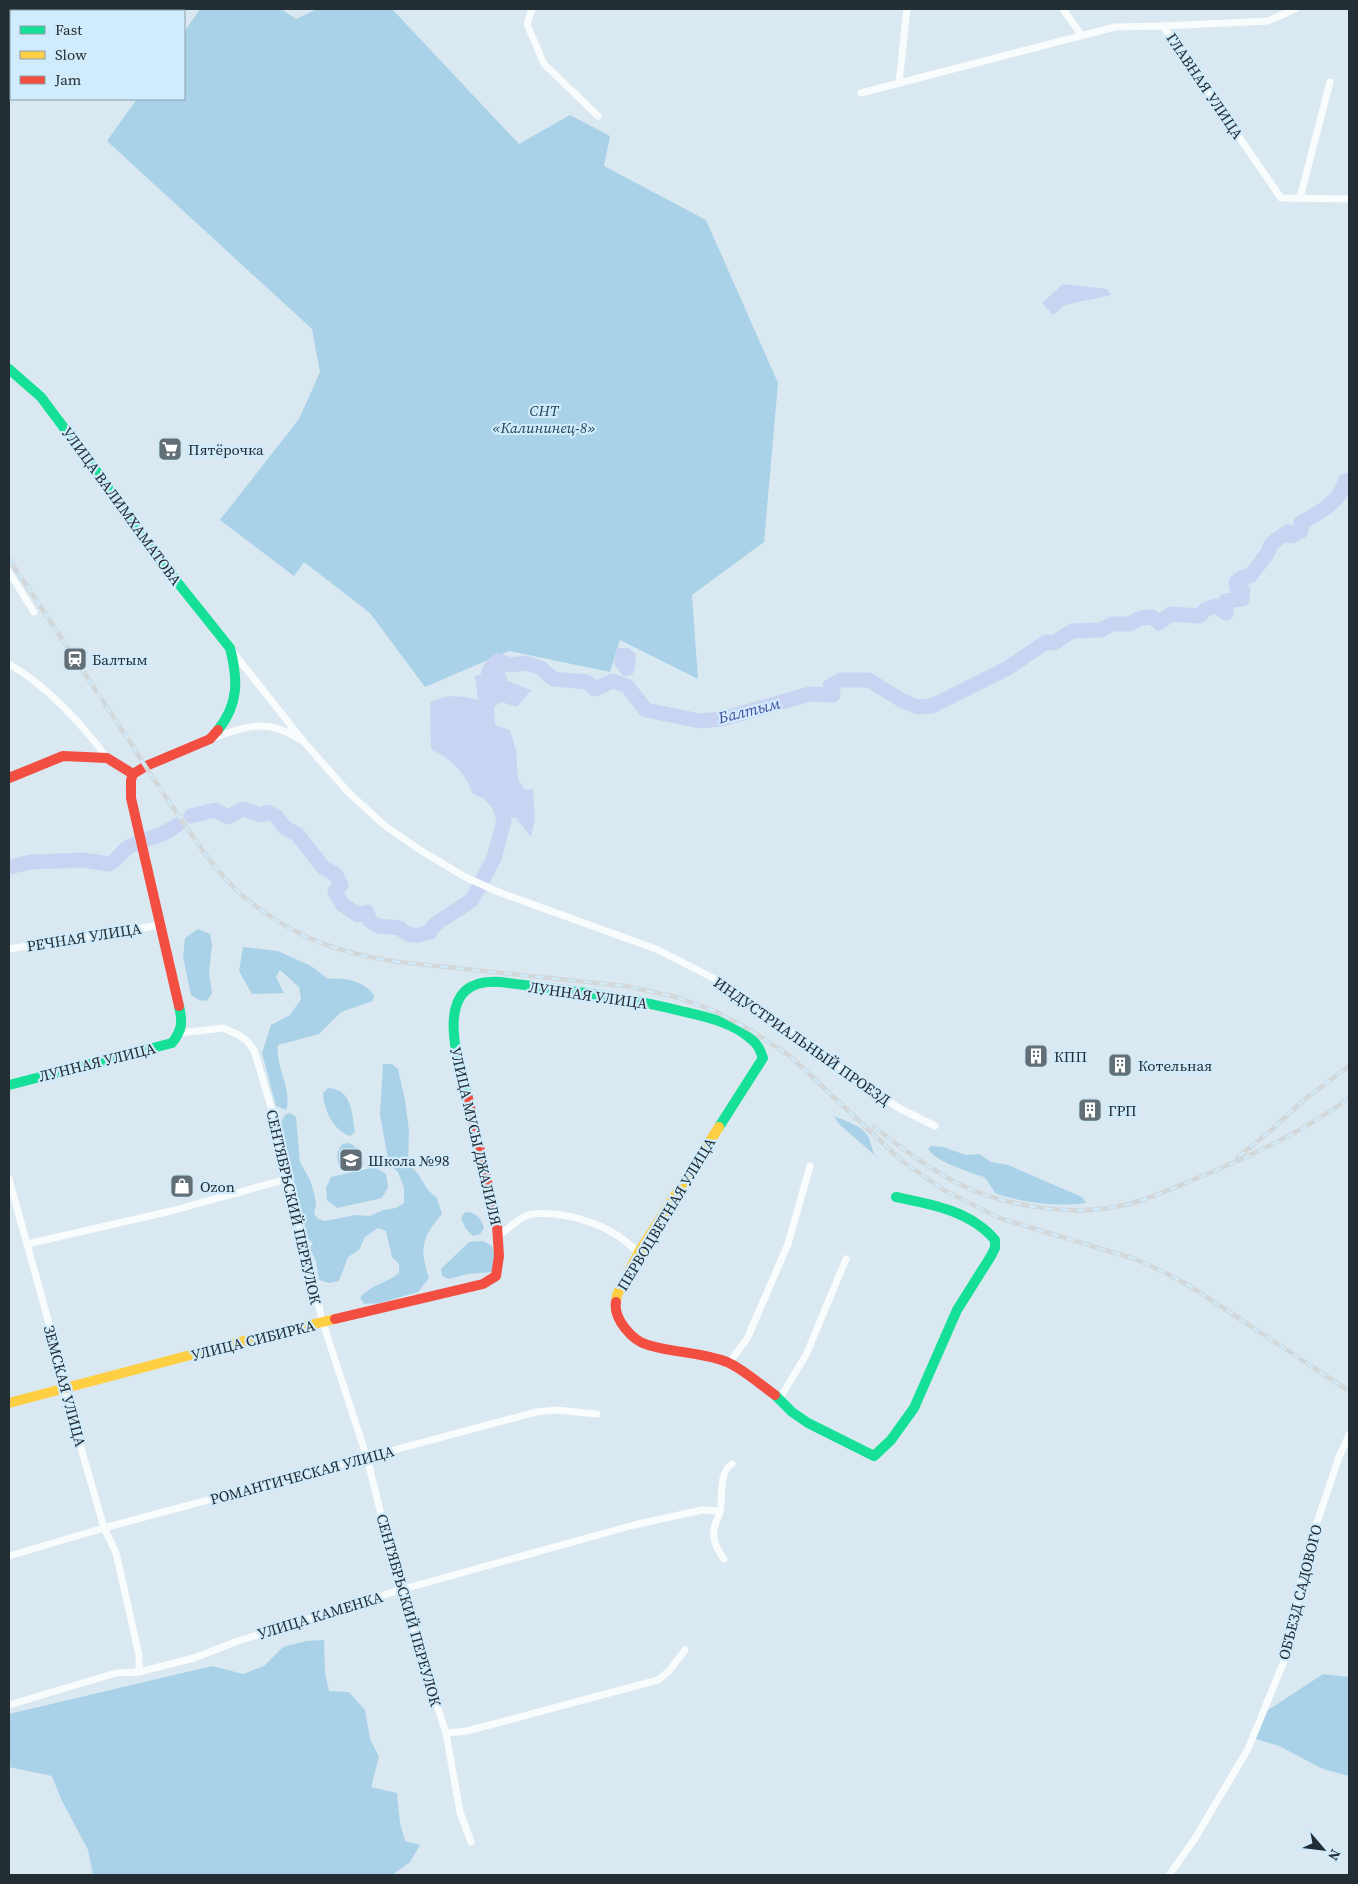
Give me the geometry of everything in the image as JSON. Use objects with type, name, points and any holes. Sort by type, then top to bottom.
[{"type":"street","points":[[532,9],[527,24],[544,64],[598,116]]},
{"type":"street","points":[[900,83],[907,9]]},
{"type":"street","points":[[1063,9],[1082,36]]},
{"type":"street","points":[[1163,26],[1268,21],[1295,9]]},
{"type":"street","name":"ГЛАВНАЯ УЛИЦА","points":[[861,93],[1115,27],[1163,26],[1281,198],[1349,198]]},
{"type":"street","points":[[1300,198],[1330,82]]},
{"type":"street","name":"УЛИЦА ВАЛИМХАМАТОВА","points":[[9,369],[41,397],[97,472],[142,538],[230,648]]},
{"type":"street","points":[[9,572],[34,612]]},
{"type":"street","points":[[210,739],[225,721],[231,710],[236,668],[230,648]]},
{"type":"street","name":"ИНДУСТРИАЛЬНЫЙ ПРОЕЗД","points":[[230,648],[304,742],[348,792],[384,825],[420,850],[465,877],[501,893],[656,949],[721,982],[880,1096],[906,1112],[935,1126]]},
{"type":"street","points":[[9,664],[52,697],[96,742],[107,758],[133,774]]},
{"type":"street","points":[[180,1033],[182,1018],[131,798],[133,774],[146,766],[246,726],[272,726],[287,731],[304,742]]},
{"type":"street","points":[[9,778],[63,756],[107,758]]},
{"type":"street","name":"РЕЧНАЯ УЛИЦА","points":[[9,949],[160,925]]},
{"type":"street","name":"ЛУННАЯ УЛИЦА","points":[[459,997],[470,988],[485,982],[606,994],[652,1003],[723,1023],[744,1033],[762,1049],[763,1058]]},
{"type":"street","name":"УЛИЦА МУСЫ ДЖАЛИЛЯ","points":[[459,997],[454,1012],[454,1046],[475,1122],[499,1234],[500,1265],[496,1276]]},
{"type":"street","name":"СЕНТЯБРЬСКИЙ ПЕРЕУЛОК","points":[[180,1033],[223,1028],[239,1035],[254,1050],[273,1114],[287,1179],[323,1323],[367,1458],[400,1590],[445,1731],[460,1812],[471,1842]]},
{"type":"street","name":"ЛУННАЯ УЛИЦА","points":[[9,1084],[172,1043],[180,1033]]},
{"type":"street","name":"ПЕРВОЦВЕТНАЯ УЛИЦА","points":[[763,1058],[639,1252],[616,1295],[615,1307],[628,1331],[646,1345],[714,1358],[729,1363],[780,1398],[792,1412],[808,1423],[874,1456],[894,1437],[926,1386],[947,1332],[967,1290],[992,1254],[996,1240],[986,1230],[942,1207],[928,1202],[896,1197]]},
{"type":"street","points":[[729,1363],[747,1339],[788,1244],[810,1166]]},
{"type":"street","name":"ЗЕМСКАЯ УЛИЦА","points":[[9,1179],[58,1356],[64,1389],[104,1528],[116,1553],[132,1617],[139,1655],[138,1672]]},
{"type":"street","points":[[27,1244],[171,1211],[287,1179]]},
{"type":"street","points":[[499,1234],[529,1214],[560,1215],[579,1218],[609,1230],[639,1252]]},
{"type":"street","points":[[780,1398],[806,1355],[846,1259]]},
{"type":"street","name":"УЛИЦА СИБИРКА","points":[[9,1403],[232,1344],[483,1284],[496,1276]]},
{"type":"street","name":"РОМАНТИЧЕСКАЯ УЛИЦА","points":[[9,1556],[104,1528],[536,1412],[556,1410],[597,1414]]},
{"type":"street","name":"ОБЪЕЗД САДОВОГО","points":[[1169,1875],[1194,1840],[1248,1749],[1283,1664],[1308,1549],[1339,1457],[1349,1435]]},
{"type":"street","points":[[724,1559],[716,1548],[713,1536],[720,1510],[722,1485],[729,1466],[732,1464]]},
{"type":"street","name":"УЛИЦА КАМЕНКА","points":[[9,1705],[116,1673],[138,1672],[194,1658],[238,1641],[400,1590],[634,1525],[702,1510],[720,1510]]},
{"type":"street","points":[[445,1731],[467,1731],[658,1680],[685,1650]]},
{"type":"green space","name":"СНТ «Калининец-8»","points":[[200,9],[281,9],[296,19],[317,9],[392,9],[519,144],[570,115],[610,136],[604,166],[706,220],[778,383],[764,542],[692,595],[698,679],[620,640],[610,672],[509,651],[425,687],[370,613],[304,562],[294,576],[220,520],[299,419],[320,372],[312,329],[107,141],[136,100],[185,100],[185,31]]},
{"type":"green space","points":[[198,929],[210,934],[212,945],[209,972],[212,993],[207,1001],[199,1000],[191,995],[183,957],[185,938]]},
{"type":"green space","points":[[243,947],[278,951],[311,966],[328,979],[341,979],[359,983],[374,995],[373,1001],[341,1012],[319,1034],[278,1045],[279,1062],[286,1086],[288,1102],[286,1110],[276,1106],[262,1053],[271,1025],[290,1015],[301,999],[299,987],[280,970],[276,977],[284,993],[252,994],[239,971]]},
{"type":"green space","points":[[383,1064],[392,1064],[398,1069],[409,1131],[408,1163],[428,1190],[437,1198],[442,1214],[426,1236],[423,1251],[429,1278],[418,1292],[380,1303],[364,1304],[360,1298],[364,1293],[399,1273],[399,1264],[392,1257],[386,1231],[378,1228],[365,1237],[359,1250],[348,1257],[339,1281],[329,1283],[319,1280],[316,1261],[310,1248],[313,1243],[308,1239],[281,1122],[285,1115],[290,1113],[296,1117],[300,1162],[310,1180],[316,1204],[314,1214],[318,1219],[325,1221],[356,1215],[370,1216],[383,1210],[396,1208],[404,1203],[404,1188],[398,1172],[389,1164],[380,1115]]},
{"type":"green space","points":[[328,1088],[336,1089],[342,1093],[349,1103],[355,1132],[350,1136],[334,1125],[330,1119],[323,1093]]},
{"type":"green space","points":[[834,1116],[863,1130],[867,1134],[877,1157],[839,1124]]},
{"type":"green space","points":[[348,1143],[360,1153],[364,1163],[354,1170],[341,1170],[338,1163],[339,1150],[342,1144]]},
{"type":"green space","points":[[931,1146],[943,1147],[966,1155],[979,1154],[991,1162],[1008,1165],[1082,1197],[1086,1203],[1063,1205],[1040,1203],[995,1193],[984,1177],[953,1166],[938,1158],[928,1149]]},
{"type":"green space","points":[[375,1167],[386,1174],[388,1187],[382,1198],[337,1208],[327,1200],[326,1188],[331,1177]]},
{"type":"green space","points":[[465,1212],[475,1214],[480,1219],[484,1228],[480,1234],[473,1236],[466,1229],[461,1218]]},
{"type":"green space","points":[[483,1241],[492,1246],[495,1256],[492,1272],[467,1274],[449,1279],[442,1276],[441,1269],[469,1242]]},
{"type":"green space","points":[[324,1640],[325,1673],[329,1691],[349,1692],[365,1710],[370,1739],[379,1757],[371,1787],[397,1793],[400,1823],[405,1841],[420,1845],[410,1862],[394,1875],[93,1875],[88,1850],[61,1799],[52,1776],[9,1767],[9,1714],[212,1666],[243,1674],[264,1666],[283,1647],[306,1641]]},
{"type":"green space","points":[[1323,1674],[1349,1677],[1349,1776],[1323,1769],[1279,1746],[1256,1739],[1256,1718]]},
{"type":"shaded area","points":[[1063,284],[1107,289],[1111,295],[1065,305],[1053,315],[1042,303]]},
{"type":"shaded area","points":[[617,648],[629,648],[636,654],[635,669],[632,675],[623,676],[614,664]]},
{"type":"shaded area","points":[[504,670],[508,681],[531,690],[517,707],[501,702],[494,707],[495,725],[510,730],[516,751],[518,779],[525,790],[533,789],[535,819],[531,837],[515,817],[504,821],[484,799],[473,794],[466,779],[457,767],[431,749],[430,703],[447,697],[478,700],[475,676]]},
{"type":"waterway","name":"Балтым","points":[[487,690],[490,670],[498,661],[511,665],[526,663],[541,668],[553,679],[587,682],[595,689],[613,681],[627,686],[646,710],[700,721],[722,719],[810,694],[833,695],[830,686],[841,680],[869,680],[901,700],[917,707],[932,706],[1008,668],[1046,642],[1054,643],[1072,631],[1101,630],[1112,624],[1129,624],[1141,618],[1152,617],[1159,623],[1171,614],[1199,616],[1206,609],[1215,606],[1226,613],[1226,601],[1242,599],[1243,591],[1237,588],[1236,582],[1243,577],[1250,576],[1267,554],[1272,543],[1288,532],[1291,536],[1301,531],[1301,523],[1334,501],[1343,488],[1345,481],[1349,480]]},
{"type":"waterway","name":"Балтым","points":[[191,816],[215,810],[228,817],[243,809],[261,815],[267,812],[276,816],[285,828],[297,834],[323,867],[336,875],[341,885],[335,891],[342,904],[358,915],[367,912],[370,921],[378,926],[400,928],[410,935],[418,935],[430,932],[434,925],[472,900],[494,858],[504,821],[499,802]]},
{"type":"waterway","name":"Балтым","points":[[9,867],[31,862],[83,860],[109,864],[127,848],[165,833],[177,825]]},
{"type":"railway","points":[[9,559],[160,789],[203,851],[241,895],[287,927],[322,943],[378,959],[625,986],[676,997],[715,1011],[752,1031],[790,1056],[902,1161],[944,1190],[999,1218],[1135,1259],[1164,1272],[1193,1288],[1349,1391]]},
{"type":"railway","points":[[1238,1157],[1305,1099],[1349,1066]]},
{"type":"railway","points":[[874,1127],[937,1172],[978,1192],[998,1199],[1040,1208],[1084,1210],[1125,1205],[1166,1191],[1262,1150],[1316,1121],[1349,1098]]},
{"type":"traffic: fast","points":[[9,369],[41,397],[97,472],[142,538],[230,648],[235,691],[230,711],[218,730]]},
{"type":"traffic: fast","points":[[468,1098],[455,1043],[454,1023],[456,1006],[464,992],[478,984],[500,982],[593,994],[662,1006],[720,1021],[744,1033],[757,1045],[763,1058],[719,1127]]},
{"type":"traffic: fast","points":[[9,1085],[172,1043],[181,1026],[179,1006]]},
{"type":"traffic: fast","points":[[775,1395],[792,1412],[808,1423],[874,1456],[891,1440],[914,1408],[957,1310],[991,1256],[995,1248],[995,1240],[985,1230],[962,1215],[936,1206],[896,1197]]},
{"type":"traffic: slow","points":[[616,1302],[617,1295],[639,1252],[719,1127]]},
{"type":"traffic: slow","points":[[9,1403],[335,1319]]},
{"type":"traffic: jam","points":[[179,1006],[131,798],[131,780],[133,774],[146,766],[210,739],[218,730]]},
{"type":"traffic: jam","points":[[9,778],[63,756],[107,758],[133,774]]},
{"type":"traffic: jam","points":[[335,1319],[483,1284],[496,1276],[499,1256],[497,1225],[468,1098]]},
{"type":"traffic: jam","points":[[616,1302],[617,1315],[621,1322],[630,1334],[642,1343],[727,1362],[746,1373],[775,1395]]},
{"type":"place","name":"Пятёрочка","points":[[170,449]]},
{"type":"place","name":"Балтым","points":[[75,659]]},
{"type":"place","name":"КПП","points":[[1036,1056]]},
{"type":"place","name":"Котельная","points":[[1120,1065]]},
{"type":"place","name":"ГРП","points":[[1090,1110]]},
{"type":"place","name":"Школа №98","points":[[351,1160]]},
{"type":"place","name":"Ozon","points":[[182,1186]]}]
